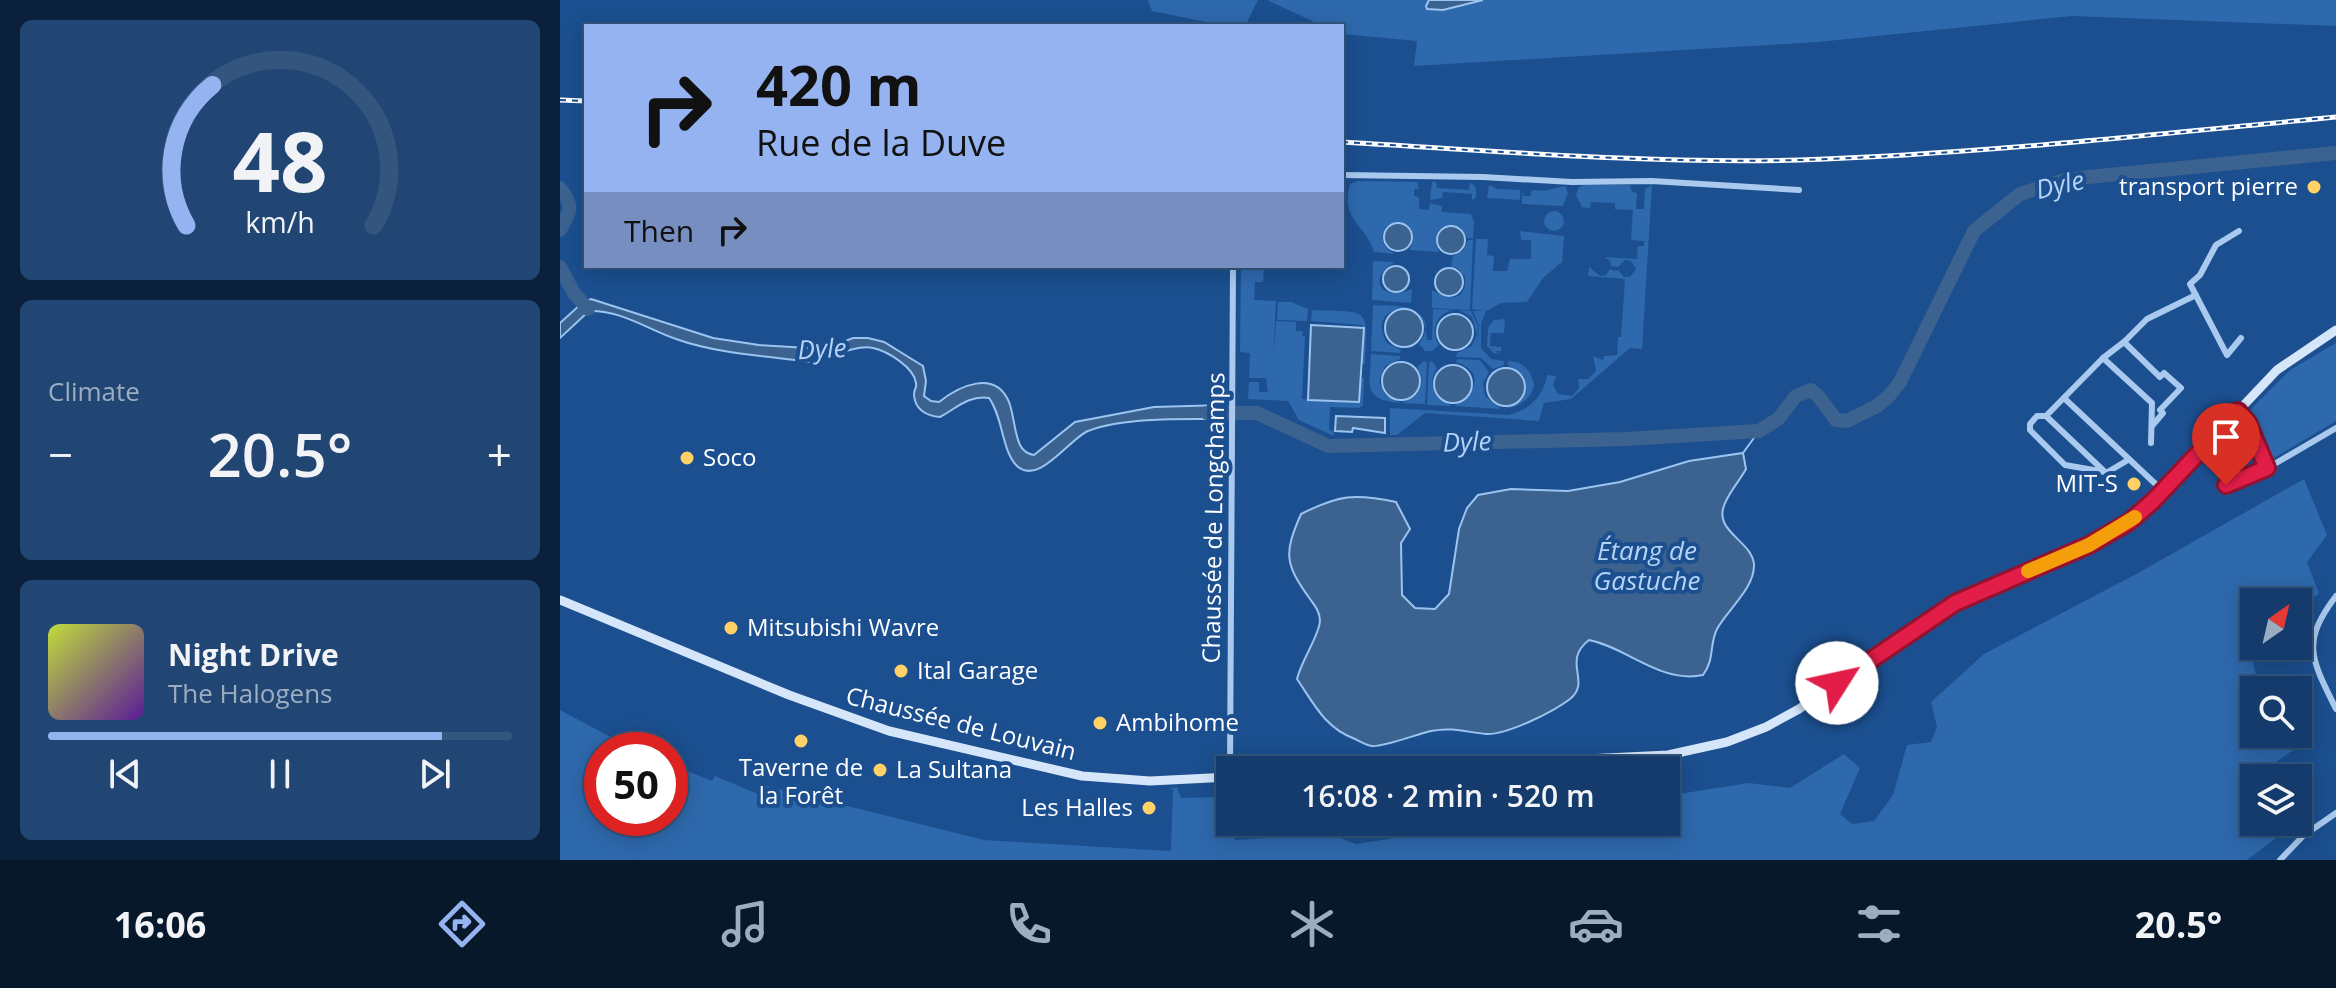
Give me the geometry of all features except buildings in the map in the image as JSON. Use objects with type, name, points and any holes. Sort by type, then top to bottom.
[{"type":"main road","points":[[1648,756],[1668,755],[1727,742],[1785,718],[1931,617],[1978,592],[2116,531],[2163,491],[2277,370],[2336,330]]},
{"type":"main road","name":"Chaussée de Louvain","points":[[560,600],[789,695],[889,731],[1082,776],[1150,781],[1216,778]]},
{"type":"street","points":[[1344,175],[1572,182],[1652,181],[1799,190]]},
{"type":"street","points":[[2239,231],[2216,245],[2200,275],[2190,284],[2227,355],[2241,338]]},
{"type":"street","name":"Chaussée de Longchamps","points":[[1230,756],[1233,268]]},
{"type":"street","points":[[2046,416],[2147,319],[2196,295]]},
{"type":"street","points":[[2124,342],[2160,377],[2164,373],[2181,388],[2160,410],[2163,413],[2152,426]]},
{"type":"street","points":[[2103,358],[2152,403],[2151,443]]},
{"type":"street","points":[[2064,398],[2163,491]]},
{"type":"street","points":[[2238,411],[2248,423],[2268,464]]},
{"type":"street","points":[[2106,473],[2046,416],[2037,416],[2030,424],[2030,430],[2065,465],[2106,473],[2128,460]]},
{"type":"street","points":[[2268,464],[2271,466],[2284,460],[2336,428]]},
{"type":"street","points":[[2226,485],[2267,468],[2268,464]]},
{"type":"street","points":[[2336,596],[2316,626],[2313,649],[2317,668],[2336,709]]},
{"type":"street","points":[[2280,860],[2303,836],[2336,813]]},
{"type":"shaded area","points":[[1148,0],[1258,0],[1246,24],[1216,24],[1152,11]]},
{"type":"shaded area","points":[[1267,0],[2336,0],[2336,26],[2072,16],[1818,42],[1414,66],[1417,41],[1344,34],[1344,24],[1319,24]]},
{"type":"shaded area","points":[[1358,181],[1417,182],[1419,189],[1414,189],[1414,196],[1419,197],[1419,209],[1429,210],[1430,203],[1442,206],[1442,212],[1471,214],[1473,239],[1467,238],[1460,227],[1447,225],[1437,235],[1439,252],[1409,250],[1412,231],[1409,226],[1399,222],[1386,227],[1383,235],[1386,246],[1395,254],[1374,252],[1348,206],[1350,184]]},
{"type":"shaded area","points":[[1432,182],[1436,182],[1437,188],[1469,190],[1470,183],[1473,184],[1476,198],[1472,200],[1472,194],[1443,192],[1442,198],[1430,200]]},
{"type":"shaded area","points":[[1489,185],[1497,189],[1520,190],[1520,200],[1487,198]]},
{"type":"shaded area","points":[[1630,185],[1632,192],[1637,193],[1636,209],[1644,209],[1645,189],[1652,185],[1642,349],[1630,348],[1571,399],[1544,403],[1539,421],[1425,413],[1397,435],[1390,435],[1390,408],[1509,415],[1523,410],[1534,401],[1543,389],[1547,375],[1556,376],[1553,385],[1558,394],[1572,396],[1579,388],[1578,379],[1588,379],[1596,371],[1593,356],[1603,360],[1604,356],[1617,355],[1625,279],[1588,276],[1589,267],[1600,276],[1606,275],[1610,269],[1630,277],[1636,269],[1631,261],[1625,260],[1618,267],[1611,266],[1605,257],[1637,259],[1638,246],[1644,246],[1644,241],[1631,240],[1633,210],[1615,209],[1615,203],[1591,202],[1590,208],[1582,207],[1576,195],[1579,187]]},
{"type":"shaded area","points":[[1565,186],[1568,193],[1563,206],[1522,204],[1522,190],[1523,196],[1530,196],[1532,190],[1544,191]]},
{"type":"shaded area","points":[[1554,211],[1561,214],[1564,221],[1561,228],[1554,231],[1547,228],[1544,221],[1547,214]]},
{"type":"shaded area","points":[[1520,231],[1564,236],[1562,262],[1543,278],[1527,302],[1501,303],[1486,311],[1481,324],[1481,348],[1491,359],[1504,361],[1504,365],[1493,369],[1481,358],[1456,357],[1457,353],[1472,346],[1477,334],[1472,317],[1459,310],[1471,311],[1478,326],[1477,350],[1479,326],[1473,311],[1484,311],[1472,309],[1476,239],[1488,239],[1487,255],[1494,256],[1493,271],[1507,271],[1510,259],[1531,259],[1531,240],[1521,240]]},
{"type":"shaded area","points":[[1468,240],[1473,240],[1470,310],[1432,308],[1432,290],[1449,297],[1463,292],[1465,277],[1457,268],[1451,267],[1453,256],[1463,251]]},
{"type":"shaded area","points":[[1373,261],[1395,262],[1381,275],[1381,287],[1392,293],[1412,289],[1411,303],[1372,300]]},
{"type":"shaded area","points":[[1241,268],[1264,268],[1263,282],[1255,282],[1254,300],[1276,301],[1273,361],[1276,321],[1296,322],[1296,331],[1303,331],[1302,336],[1305,336],[1302,399],[1359,402],[1361,378],[1364,378],[1363,405],[1359,408],[1330,407],[1329,430],[1333,431],[1334,436],[1299,420],[1288,401],[1248,399],[1249,382],[1259,382],[1259,392],[1268,392],[1266,378],[1249,378],[1250,353],[1240,352]]},
{"type":"shaded area","points":[[1278,302],[1291,302],[1308,309],[1307,321],[1277,320]]},
{"type":"shaded area","points":[[1373,305],[1404,307],[1420,316],[1405,309],[1394,310],[1385,316],[1382,327],[1387,343],[1401,350],[1400,353],[1371,351]]},
{"type":"shaded area","points":[[1433,309],[1454,310],[1436,323],[1435,334],[1439,345],[1432,351],[1425,351],[1419,344],[1426,330],[1427,340],[1432,340]]},
{"type":"shaded area","points":[[1312,310],[1345,311],[1361,316],[1366,331],[1365,364],[1361,364],[1362,325],[1311,321]]},
{"type":"shaded area","points":[[1505,319],[1504,333],[1491,333],[1490,346],[1501,347],[1501,351],[1495,351],[1501,354],[1494,353],[1487,346],[1488,328],[1494,320]]},
{"type":"shaded area","points":[[2336,343],[2336,421],[2272,459],[2247,413],[2290,370]]},
{"type":"shaded area","points":[[1371,354],[1400,356],[1400,359],[1385,366],[1379,382],[1385,395],[1400,403],[1379,398],[1371,389]]},
{"type":"shaded area","points":[[1457,359],[1480,360],[1489,372],[1483,383],[1485,396],[1501,409],[1454,406],[1467,396],[1474,384],[1472,372],[1456,362]]},
{"type":"shaded area","points":[[1432,361],[1437,368],[1432,381],[1434,391],[1441,400],[1452,406],[1427,405],[1429,362]]},
{"type":"shaded area","points":[[1508,361],[1526,368],[1534,385],[1523,402],[1503,409],[1518,403],[1526,387],[1524,376],[1508,365]]},
{"type":"shaded area","points":[[1427,362],[1425,404],[1401,403],[1419,390],[1421,380],[1417,367]]},
{"type":"shaded area","points":[[2304,479],[2327,535],[2307,562],[2319,594],[2312,598],[2312,588],[2240,588],[2240,660],[2252,660],[2256,676],[2240,676],[2240,748],[2295,749],[2273,764],[2240,764],[2240,836],[2279,836],[2247,860],[560,860],[560,710],[601,732],[584,732],[584,836],[688,836],[688,771],[712,781],[715,776],[758,794],[763,785],[984,840],[1171,851],[1173,790],[1169,789],[1177,787],[1181,798],[1216,797],[1216,836],[1235,836],[1235,840],[1335,836],[1356,844],[1408,836],[1680,836],[1680,794],[1749,783],[1790,788],[1844,754],[1860,768],[1840,814],[1852,824],[1874,821],[1893,795],[1907,745],[1931,742],[1937,727],[1931,702],[1984,654],[2138,573]]},
{"type":"water","points":[[1429,0],[1483,0],[1443,10],[1427,9]]},
{"type":"water","points":[[1398,223],[1408,227],[1412,237],[1408,247],[1398,251],[1388,247],[1384,237],[1388,227]]},
{"type":"water","points":[[1451,226],[1461,230],[1465,240],[1461,250],[1451,254],[1441,250],[1437,240],[1441,230]]},
{"type":"water","points":[[1396,266],[1405,270],[1409,279],[1405,288],[1396,292],[1387,288],[1383,279],[1387,270]]},
{"type":"water","points":[[1449,268],[1459,272],[1463,282],[1459,292],[1449,296],[1439,292],[1435,282],[1439,272]]},
{"type":"water","points":[[591,299],[713,338],[759,345],[825,349],[853,338],[884,342],[923,366],[926,381],[924,396],[931,401],[939,402],[966,386],[976,384],[986,383],[1003,392],[1009,402],[1020,445],[1034,455],[1075,422],[1154,407],[1223,405],[1223,419],[1154,420],[1102,426],[1080,436],[1044,466],[1026,471],[1012,460],[989,398],[969,400],[940,417],[926,414],[915,400],[916,383],[910,371],[879,350],[858,348],[811,362],[743,354],[692,344],[623,317],[589,311],[560,338],[560,323]]},
{"type":"water","points":[[1404,309],[1418,314],[1423,328],[1418,342],[1404,347],[1390,342],[1385,328],[1390,314]]},
{"type":"water","points":[[1455,314],[1468,319],[1473,332],[1468,345],[1455,350],[1442,345],[1437,332],[1442,319]]},
{"type":"water","points":[[1311,325],[1364,328],[1359,402],[1308,400]]},
{"type":"water","points":[[1401,362],[1414,368],[1420,381],[1414,394],[1401,400],[1388,394],[1382,381],[1388,368]]},
{"type":"water","points":[[1453,365],[1467,370],[1472,384],[1467,398],[1453,403],[1439,398],[1434,384],[1439,370]]},
{"type":"water","points":[[1506,368],[1519,374],[1525,387],[1519,400],[1506,406],[1493,400],[1487,387],[1493,374]]},
{"type":"water","points":[[1336,416],[1385,418],[1385,433],[1353,428],[1352,432],[1335,431]]},
{"type":"water","name":"Étang de Gastuche","points":[[1743,453],[1746,469],[1722,511],[1727,528],[1751,555],[1753,573],[1746,590],[1717,629],[1703,675],[1688,676],[1659,670],[1589,640],[1577,656],[1576,692],[1541,716],[1495,733],[1439,730],[1372,746],[1328,722],[1297,679],[1320,621],[1317,609],[1295,576],[1289,558],[1301,514],[1337,499],[1369,497],[1396,502],[1410,529],[1401,543],[1402,595],[1415,608],[1435,609],[1449,594],[1459,529],[1467,508],[1478,495],[1511,489],[1568,491],[1620,482],[1689,461]]},
{"type":"waterway","name":"Dyle","points":[[1207,413],[1257,413],[1328,446],[1626,439],[1759,431],[1778,419],[1796,396],[1811,390],[1836,420],[1847,421],[1877,406],[1900,382],[1974,231],[2020,194],[2068,179],[2336,153]]},
{"type":"waterway","points":[[560,188],[569,205],[560,230]]},
{"type":"waterway","points":[[560,267],[574,293],[588,309]]},
{"type":"waterway","points":[[1743,453],[1759,431]]},
{"type":"railway","points":[[560,100],[584,101]]},
{"type":"railway","points":[[1344,142],[1628,158],[1800,160],[2002,148],[2336,117]]},
{"type":"slow traffic","points":[[2028,571],[2089,545],[2135,517]]},
{"type":"place","name":"transport pierre","points":[[2314,187]]},
{"type":"place","name":"Soco","points":[[687,458]]},
{"type":"place","name":"MIT-S","points":[[2134,484]]},
{"type":"place","name":"Mitsubishi Wavre","points":[[731,628]]},
{"type":"place","name":"Ital Garage","points":[[901,671]]},
{"type":"place","name":"Ambihome","points":[[1100,723]]},
{"type":"place","name":"Taverne de la Forêt","points":[[801,741]]},
{"type":"place","name":"La Sultana","points":[[880,770]]},
{"type":"place","name":"Les Halles","points":[[1149,808]]},
{"type":"route","points":[[1837,683],[1955,603],[2116,531],[2153,501],[2238,411],[2248,423],[2268,464],[2267,468],[2226,485]]}]
